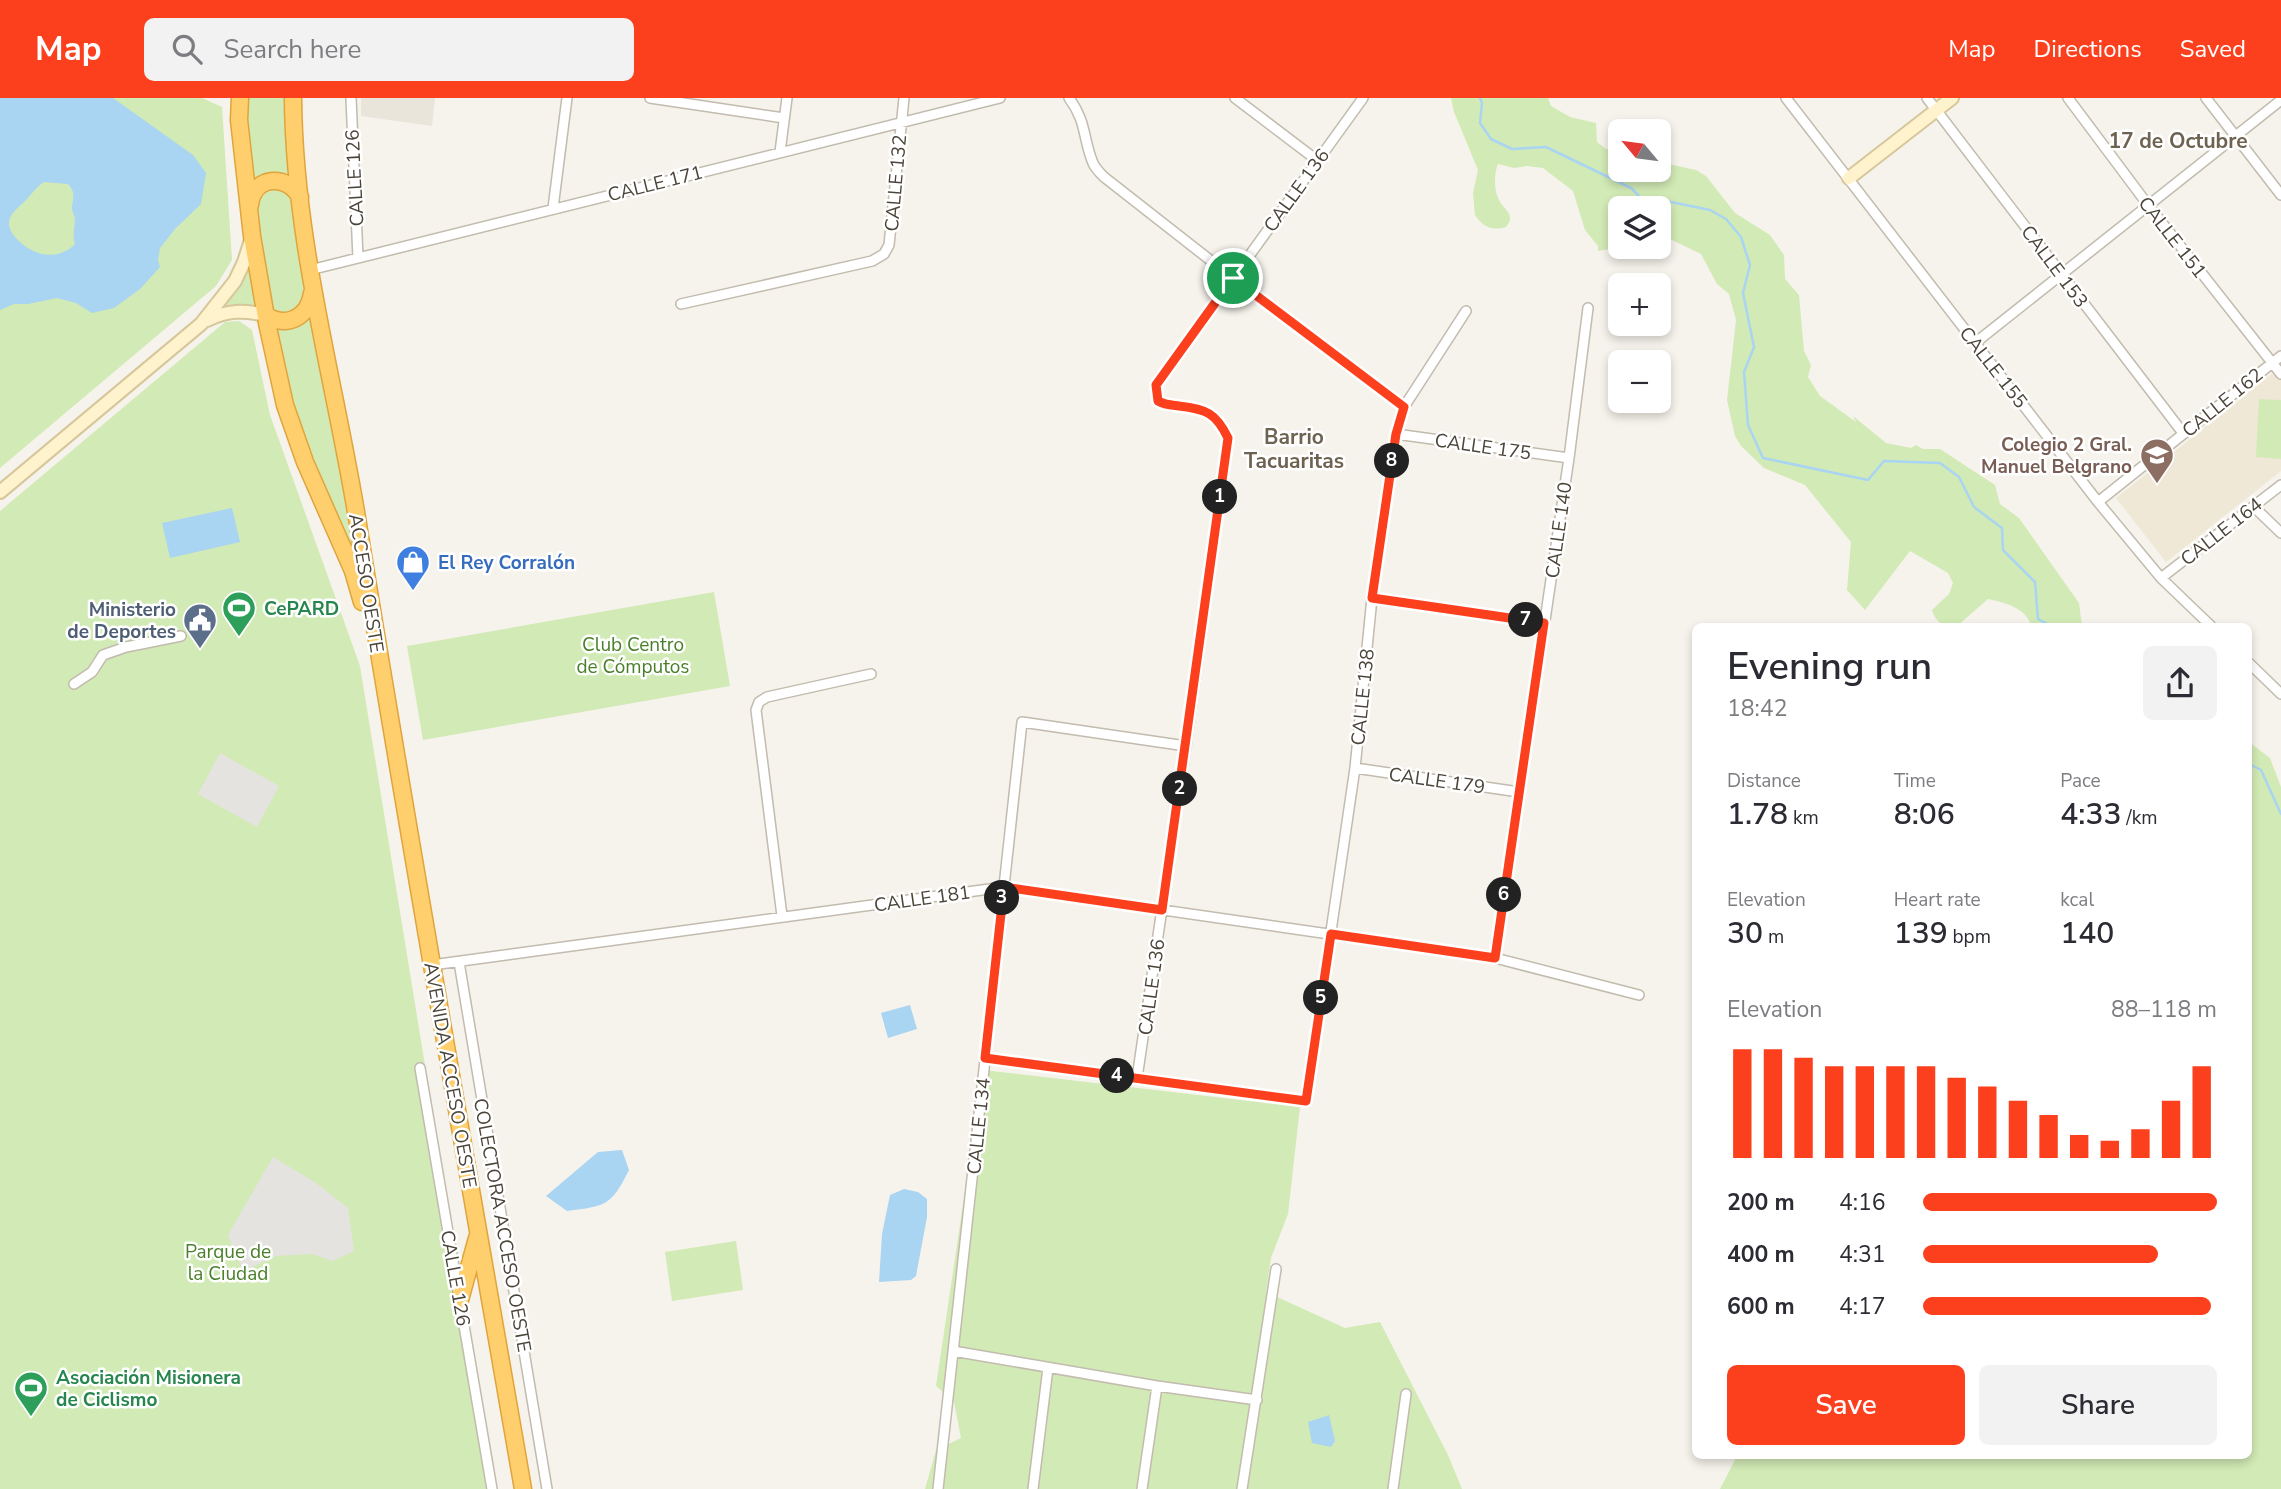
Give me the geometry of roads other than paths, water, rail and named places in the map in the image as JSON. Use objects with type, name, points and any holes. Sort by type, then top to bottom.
[{"type":"highway","name":"ACCESO OESTE","points":[[240,98],[239,120],[252,236],[265,315],[285,405],[305,462],[353,571],[380,661]]},
{"type":"highway","name":"ACCESO OESTE","points":[[293,98],[300,197],[312,290],[351,482],[380,661]]},
{"type":"highway","points":[[250,207],[254,191],[267,181],[290,184],[300,197]]},
{"type":"highway","points":[[265,315],[282,322],[300,317],[308,308],[312,290]]},
{"type":"highway","name":"AVENIDA ACCESO OESTE","points":[[380,661],[523,1489]]},
{"type":"highway","points":[[460,1300],[479,1232]]},
{"type":"street","name":"CALLE 126","points":[[351,98],[358,258]]},
{"type":"street","points":[[553,208],[567,98]]},
{"type":"street","points":[[650,98],[784,117]]},
{"type":"street","points":[[780,152],[787,98]]},
{"type":"street","name":"CALLE 132","points":[[681,304],[872,261],[884,254],[889,245],[904,98]]},
{"type":"street","name":"CALLE 171","points":[[310,270],[1000,98]]},
{"type":"street","points":[[1069,98],[1084,127],[1093,164],[1104,177],[1404,407]]},
{"type":"street","points":[[1235,98],[1318,161]]},
{"type":"street","name":"CALLE 136","points":[[1137,1078],[1228,438],[1220,422],[1207,411],[1165,405],[1158,401],[1156,385],[1363,98]]},
{"type":"street","name":"CALLE 155","points":[[1786,98],[2098,502],[2161,578],[2208,623]]},
{"type":"street","name":"CALLE 153","points":[[1927,98],[2183,433]]},
{"type":"street","points":[[1849,178],[1952,98]]},
{"type":"street","name":"CALLE 151","points":[[2068,98],[2281,374]]},
{"type":"street","points":[[2206,98],[2281,195]]},
{"type":"street","points":[[1975,343],[2281,100]]},
{"type":"street","points":[[201,324],[234,281],[252,236]]},
{"type":"street","name":"CALLE 140","points":[[1495,958],[1569,458],[1588,309]]},
{"type":"street","points":[[0,492],[201,324],[232,311],[265,315]]},
{"type":"street","name":"CALLE 138","points":[[1137,1078],[1306,1101],[1355,768],[1372,598],[1396,434],[1404,407],[1466,312]]},
{"type":"street","name":"CALLE 162","points":[[2098,502],[2281,355]]},
{"type":"street","name":"CALLE 175","points":[[1396,434],[1569,458]]},
{"type":"street","name":"CALLE 164","points":[[2161,578],[2281,485]]},
{"type":"street","points":[[2254,507],[2281,533]]},
{"type":"street","points":[[1372,598],[1544,623]]},
{"type":"street","points":[[74,684],[92,672],[103,655],[181,636]]},
{"type":"street","points":[[2252,666],[2281,694]]},
{"type":"street","points":[[782,916],[756,710],[759,702],[767,697],[871,674]]},
{"type":"street","name":"CALLE 134","points":[[938,1489],[1023,722],[1186,746]]},
{"type":"street","name":"CALLE 179","points":[[1355,768],[1520,792]]},
{"type":"street","name":"CALLE 181","points":[[432,965],[1004,887],[1495,958],[1639,995]]},
{"type":"street","name":"COLECTORA ACCESO OESTE","points":[[459,962],[547,1489]]},
{"type":"street","points":[[985,1058],[1137,1078]]},
{"type":"street","name":"CALLE 126","points":[[420,1068],[492,1489]]},
{"type":"street","points":[[1242,1489],[1276,1269]]},
{"type":"street","points":[[953,1351],[1257,1400]]},
{"type":"street","points":[[1032,1489],[1048,1368]]},
{"type":"street","points":[[1142,1489],[1157,1386]]},
{"type":"street","points":[[1393,1489],[1406,1394]]},
{"type":"water","points":[[0,98],[113,98],[193,155],[206,173],[201,204],[160,248],[160,267],[140,289],[114,308],[92,313],[76,303],[57,298],[14,304],[0,310]],"holes":[[[44,182],[68,184],[73,195],[75,244],[68,250],[53,255],[29,249],[11,231],[11,215]]]},
{"type":"water","points":[[232,508],[240,542],[170,558],[162,523]]},
{"type":"water","points":[[910,1005],[917,1029],[888,1038],[881,1013]]},
{"type":"water","points":[[622,1150],[629,1170],[617,1191],[606,1202],[591,1208],[567,1211],[546,1196],[598,1152]]},
{"type":"water","points":[[904,1189],[918,1192],[927,1199],[927,1217],[916,1276],[911,1280],[879,1282],[882,1234],[890,1195]]},
{"type":"water","points":[[1329,1415],[1335,1441],[1331,1447],[1312,1443],[1308,1422]]},
{"type":"waterway","points":[[1480,98],[1480,123],[1491,139],[1512,149],[1546,147],[1631,188],[1645,202],[1671,202],[1710,210],[1726,219],[1741,237],[1750,265],[1743,293],[1754,347],[1744,372],[1748,425],[1763,458],[1868,480],[1884,461],[1940,463],[1959,477],[1974,507],[2002,528],[2003,550],[2035,582],[2038,619],[2045,623]]},
{"type":"waterway","points":[[2252,766],[2261,770],[2281,814]]},
{"type":"place","name":"Colegio 2 Gral. Manuel Belgrano","points":[[2157,485]]},
{"type":"place","name":"El Rey Corralón","points":[[413,592]]},
{"type":"place","name":"CePARD","points":[[239,638]]},
{"type":"place","name":"Ministerio de Deportes","points":[[200,650]]},
{"type":"place","name":"Asociación Misionera de Ciclismo","points":[[31,1418]]},
{"type":"district","name":"17 de Octubre","points":[[2178,141]]},
{"type":"district","name":"Barrio Tacuaritas","points":[[1294,449]]},
{"type":"park label","name":"Club Centro de Cómputos","points":[[633,655]]},
{"type":"park label","name":"Parque de la Ciudad","points":[[228,1262]]}]
